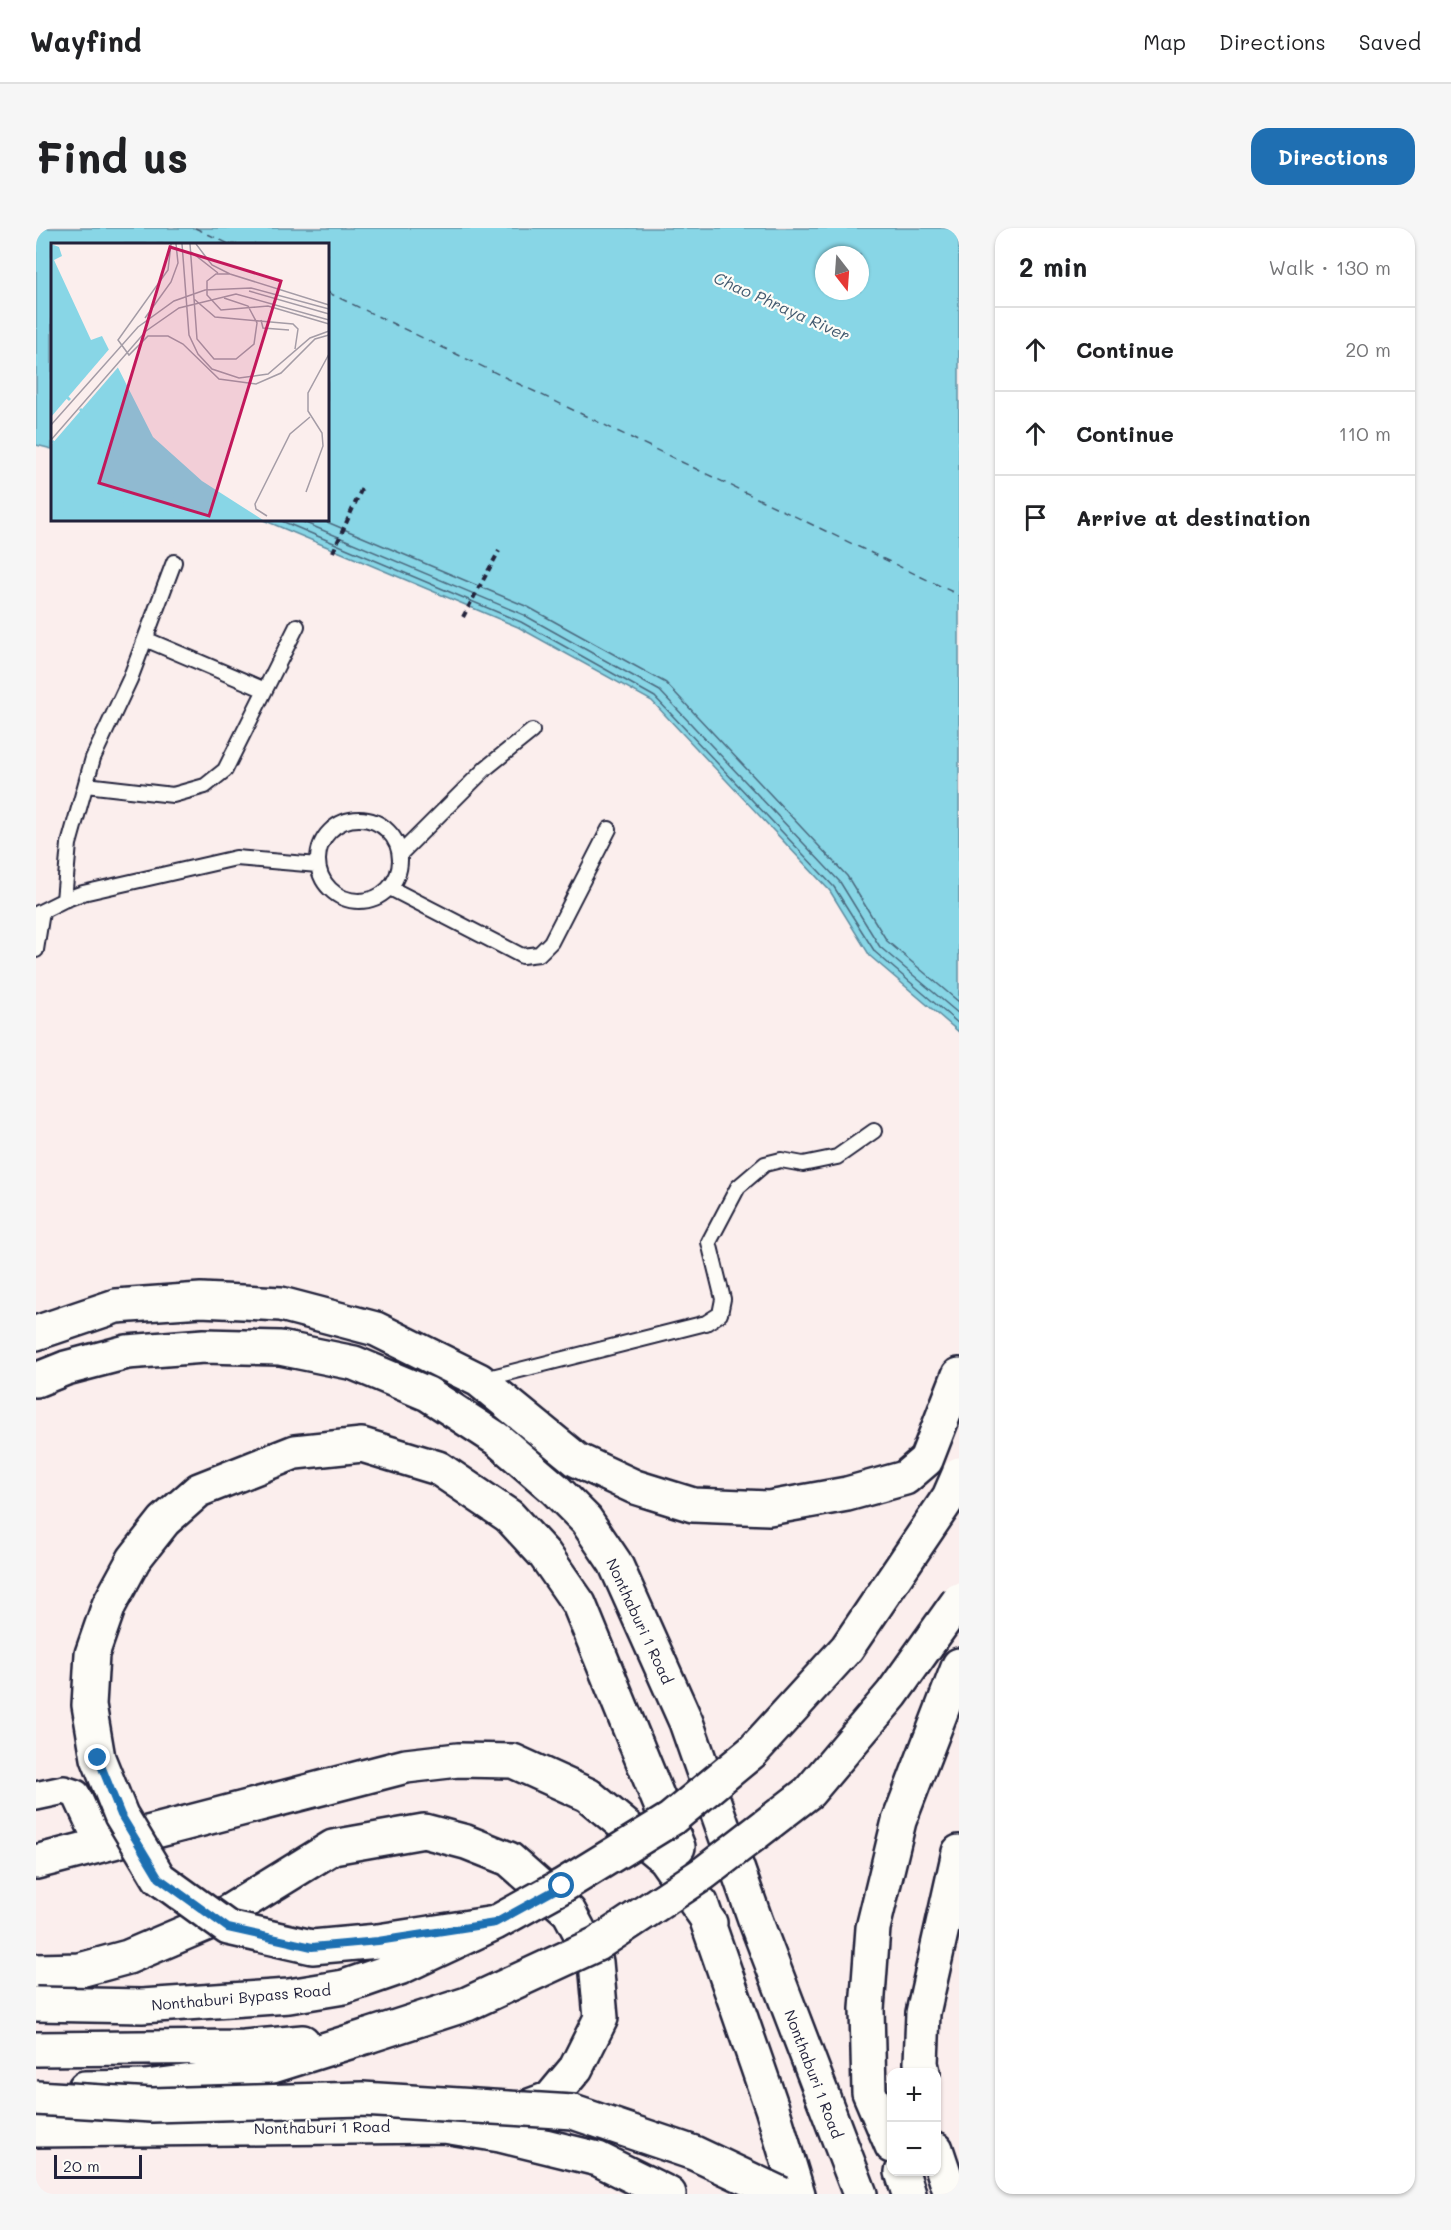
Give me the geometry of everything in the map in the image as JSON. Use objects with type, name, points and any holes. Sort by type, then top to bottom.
[{"type":"main road","points":[[36,1333],[116,1306],[201,1300],[281,1304],[376,1329],[479,1380],[577,1460],[635,1487],[693,1505],[769,1508],[847,1494],[905,1478],[926,1460],[959,1374]]},
{"type":"main road","name":"Nonthaburi 1 Road","points":[[36,1380],[66,1368],[127,1352],[204,1346],[280,1348],[354,1363],[428,1394],[497,1439],[555,1489],[586,1520],[615,1563],[686,1722],[756,1922],[860,2194]]},
{"type":"main road","points":[[495,1923],[378,1941],[312,1947],[228,1928],[159,1878],[121,1815],[98,1758],[89,1705],[92,1654],[109,1605],[134,1559],[158,1528],[199,1490],[295,1452],[362,1444],[438,1468],[508,1516],[545,1555],[579,1604],[710,1923],[772,2108],[798,2194]]},
{"type":"main road","name":"Nonthaburi Bypass Road","points":[[36,2004],[142,2006],[290,1996],[344,1987],[399,1968],[495,1923],[562,1886],[671,1819],[752,1752],[847,1648],[949,1497],[959,1474]]},
{"type":"main road","points":[[36,2089],[145,2087],[247,2074],[467,2004],[597,1944],[704,1873],[809,1791],[892,1694],[959,1600]]},
{"type":"main road","points":[[887,2136],[869,2092],[867,2009],[873,1928],[899,1821],[959,1665]]},
{"type":"main road","points":[[36,1862],[406,1766],[458,1760],[513,1761],[588,1795],[614,1816],[664,1858],[710,1923]]},
{"type":"main road","points":[[36,1971],[80,1970],[139,1953],[215,1920],[333,1847],[424,1831],[466,1842],[509,1859],[569,1911],[596,1962],[601,2018],[576,2068],[551,2098],[505,2115],[444,2126]]},
{"type":"main road","points":[[922,2068],[923,2013],[959,1852]]},
{"type":"main road","points":[[36,2049],[244,2047],[368,2036]]},
{"type":"main road","points":[[36,2098],[152,2105],[362,2099],[573,2112],[694,2153],[782,2194]]},
{"type":"main road","name":"Nonthaburi 1 Road","points":[[36,2130],[444,2126],[500,2135],[598,2159],[669,2194]]},
{"type":"main road","points":[[941,2156],[951,2194]]},
{"type":"main road","points":[[903,2176],[909,2194]]},
{"type":"street","points":[[36,1796],[64,1790],[76,1794],[100,1846]]},
{"type":"lane","points":[[64,900],[69,844],[93,758],[130,679],[174,562]]},
{"type":"lane","points":[[86,785],[173,795],[205,786],[225,770],[297,626]]},
{"type":"lane","points":[[145,639],[265,690]]},
{"type":"lane","points":[[400,853],[486,768],[532,731]]},
{"type":"lane","points":[[358,819],[372,821],[385,828],[395,839],[400,853],[400,867],[396,881],[378,897],[364,902],[342,898],[326,885],[318,865],[321,844],[329,832],[341,823],[358,819]]},
{"type":"lane","points":[[390,888],[522,956],[539,954],[551,942],[609,829]]},
{"type":"lane","points":[[36,950],[39,913],[83,892],[236,858],[318,865]]},
{"type":"lane","points":[[479,1380],[706,1323],[720,1314],[723,1299],[709,1242],[738,1187],[765,1164],[781,1160],[803,1164],[837,1157],[874,1131]]},
{"type":"path","points":[[333,552],[362,488]]},
{"type":"path","points":[[463,617],[499,551]]},
{"type":"water","name":"Chao Phraya River","points":[[36,228],[959,228],[959,1032],[870,956],[830,891],[652,701],[518,627],[263,520],[328,520],[328,243],[51,243],[51,449],[36,445]]},
{"type":"ferry route","points":[[195,228],[227,243]]},
{"type":"ferry route","points":[[950,228],[959,232]]},
{"type":"ferry route","points":[[328,292],[959,595]]},
{"type":"route","points":[[98,1758],[121,1815],[159,1878],[228,1928],[312,1947],[378,1941],[495,1923],[562,1886]]}]
